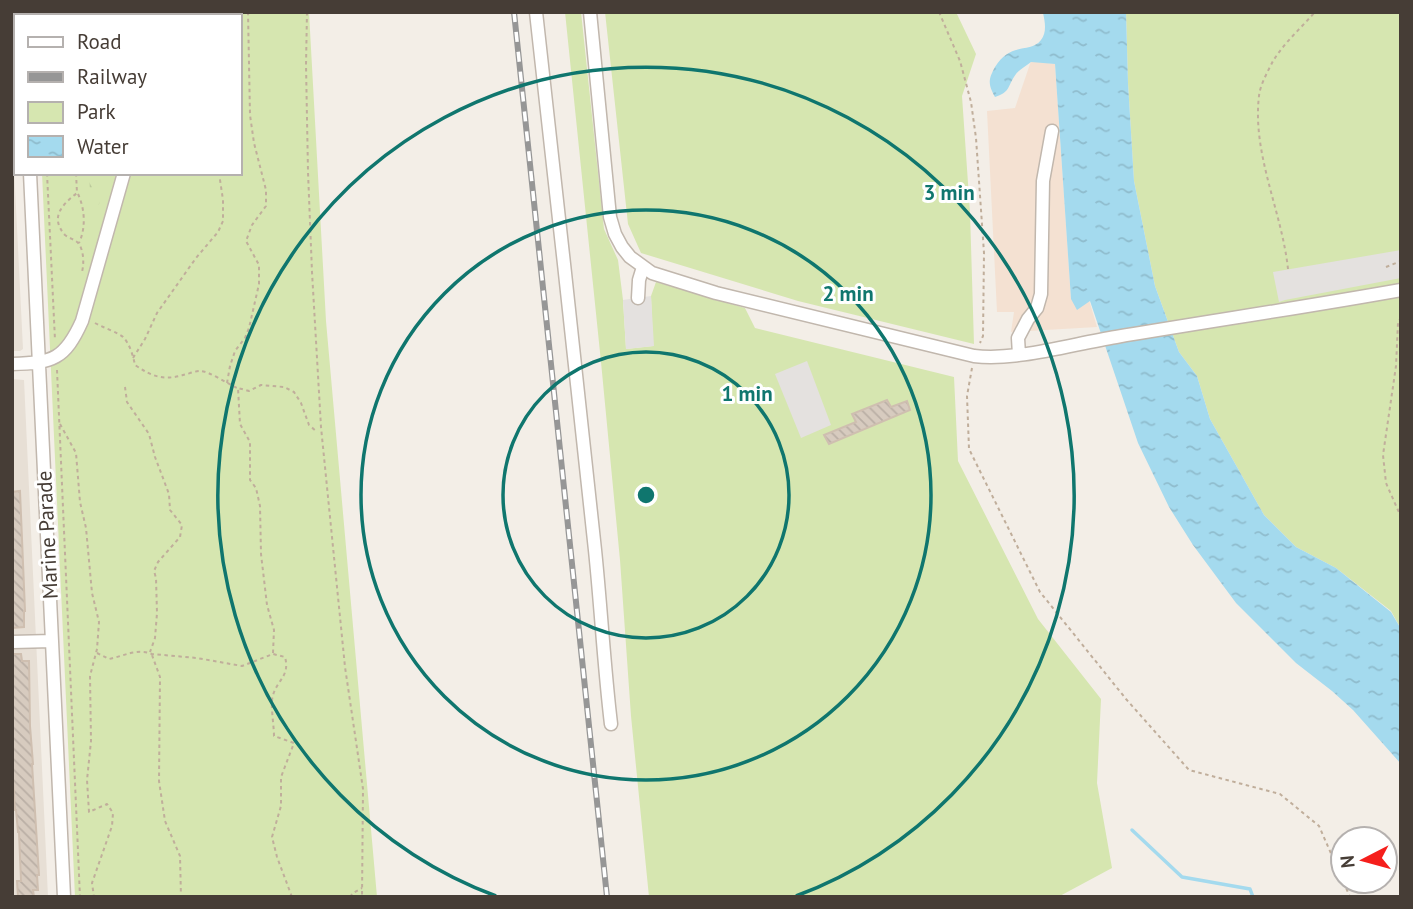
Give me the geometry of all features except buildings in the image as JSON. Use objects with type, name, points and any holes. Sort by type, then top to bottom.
[{"type":"street","points":[[536,12],[595,551],[611,724]]},
{"type":"street","points":[[590,12],[610,217],[622,247],[630,257],[652,273],[716,292],[984,357],[1019,355],[1195,324],[1392,282]]},
{"type":"street","points":[[1019,355],[1018,338],[1037,308],[1041,294],[1043,181],[1052,131]]},
{"type":"street","name":"Marine Parade","points":[[30,175],[64,897]]},
{"type":"street","points":[[12,364],[39,363],[56,356],[73,341],[84,316],[123,175]]},
{"type":"street","points":[[638,298],[643,267]]},
{"type":"street","points":[[12,642],[52,640]]},
{"type":"path","points":[[227,383],[235,351],[249,328],[259,284],[258,265],[246,241],[252,225],[266,206],[266,190],[250,115],[248,12]]},
{"type":"path","points":[[307,12],[309,184],[321,427],[345,667],[363,789],[362,897]]},
{"type":"path","points":[[939,12],[960,61],[971,102],[984,254],[983,336],[974,356],[967,396],[969,449],[1040,592],[1126,699],[1189,770],[1280,794],[1319,826],[1350,897]]},
{"type":"path","points":[[1288,269],[1286,248],[1263,162],[1258,117],[1259,93],[1274,61],[1315,12]]},
{"type":"path","points":[[13,89],[14,110]]},
{"type":"path","points":[[47,175],[55,341],[57,340]]},
{"type":"path","points":[[76,175],[77,193],[82,202],[84,220],[83,235],[78,243]]},
{"type":"path","points":[[133,358],[157,313],[204,247],[218,232],[223,221],[219,175]]},
{"type":"path","points":[[77,193],[64,204],[58,220],[65,234],[78,243],[83,256],[82,279]]},
{"type":"path","points":[[49,221],[58,220]]},
{"type":"path","points":[[1392,282],[1401,261]]},
{"type":"path","points":[[84,316],[122,336],[131,350],[135,365],[159,378],[172,379],[199,371],[249,391],[261,385],[284,387],[294,392],[309,425],[316,431]]},
{"type":"path","points":[[1401,317],[1398,323],[1396,366],[1383,455],[1386,483],[1401,517]]},
{"type":"path","points":[[56,356],[80,897]]},
{"type":"path","points":[[125,387],[127,402],[149,434],[169,494],[170,510],[182,525],[180,537],[158,562],[154,571],[157,613],[151,653],[160,677],[159,781],[165,821],[180,856],[181,897]]},
{"type":"path","points":[[238,388],[240,424],[250,442],[250,480],[256,488],[260,506],[261,554],[267,605],[274,630],[273,654]]},
{"type":"path","points":[[59,423],[76,453],[92,593],[99,622],[90,676],[91,741],[87,780],[89,812],[107,804],[113,813],[112,826],[92,883],[94,897]]},
{"type":"path","points":[[96,652],[109,659],[145,651],[242,666],[273,654],[285,657],[285,676],[272,695],[274,736],[294,743],[281,777],[281,806],[272,837],[276,857],[292,897]]},
{"type":"path","points":[[350,897],[362,888]]},
{"type":"shaded area","points":[[1031,61],[1055,64],[1071,299],[1089,300],[1097,327],[1011,332],[1014,312],[997,312],[987,111],[1015,108]]},
{"type":"shaded area","points":[[12,127],[23,349],[12,351]]},
{"type":"shaded area","points":[[1401,250],[1401,278],[1279,302],[1273,272]]},
{"type":"shaded area","points":[[651,296],[654,346],[626,349],[623,300]]},
{"type":"shaded area","points":[[807,361],[831,425],[801,438],[775,374]]},
{"type":"shaded area","points":[[12,379],[24,380],[48,897],[12,897]]},
{"type":"green space","points":[[91,12],[155,12],[154,14]]},
{"type":"green space","points":[[309,12],[326,321],[377,897],[75,897],[42,175],[242,175],[242,14],[34,14]]},
{"type":"green space","points":[[565,12],[581,12],[604,229],[618,260],[626,349],[653,346],[651,296],[656,282],[745,308],[755,328],[954,377],[958,461],[1038,619],[1101,699],[1097,783],[1112,868],[1058,897],[649,897],[631,716],[620,560]]},
{"type":"green space","points":[[605,12],[956,12],[976,54],[962,96],[970,212],[974,344],[798,301],[641,253],[628,224]]},
{"type":"green space","points":[[1126,12],[1401,12],[1401,629],[1391,611],[1336,568],[1296,547],[1264,515],[1210,419],[1197,376],[1179,352],[1155,286],[1134,181]]},
{"type":"green space","points":[[89,175],[107,175],[98,208],[90,190]]},
{"type":"water","points":[[1040,12],[1126,12],[1134,181],[1155,286],[1179,352],[1197,376],[1210,419],[1264,515],[1296,547],[1336,568],[1391,612],[1401,629],[1401,764],[1353,710],[1296,663],[1236,603],[1169,507],[1138,443],[1090,301],[1077,310],[1071,299],[1055,64],[1031,62],[1016,74],[1006,91],[995,97],[990,85],[991,75],[1001,59],[1041,40],[1045,27],[1043,13]]},
{"type":"waterway","points":[[1132,830],[1182,877],[1250,889],[1253,897]]},
{"type":"railway","points":[[514,12],[607,897]]}]
